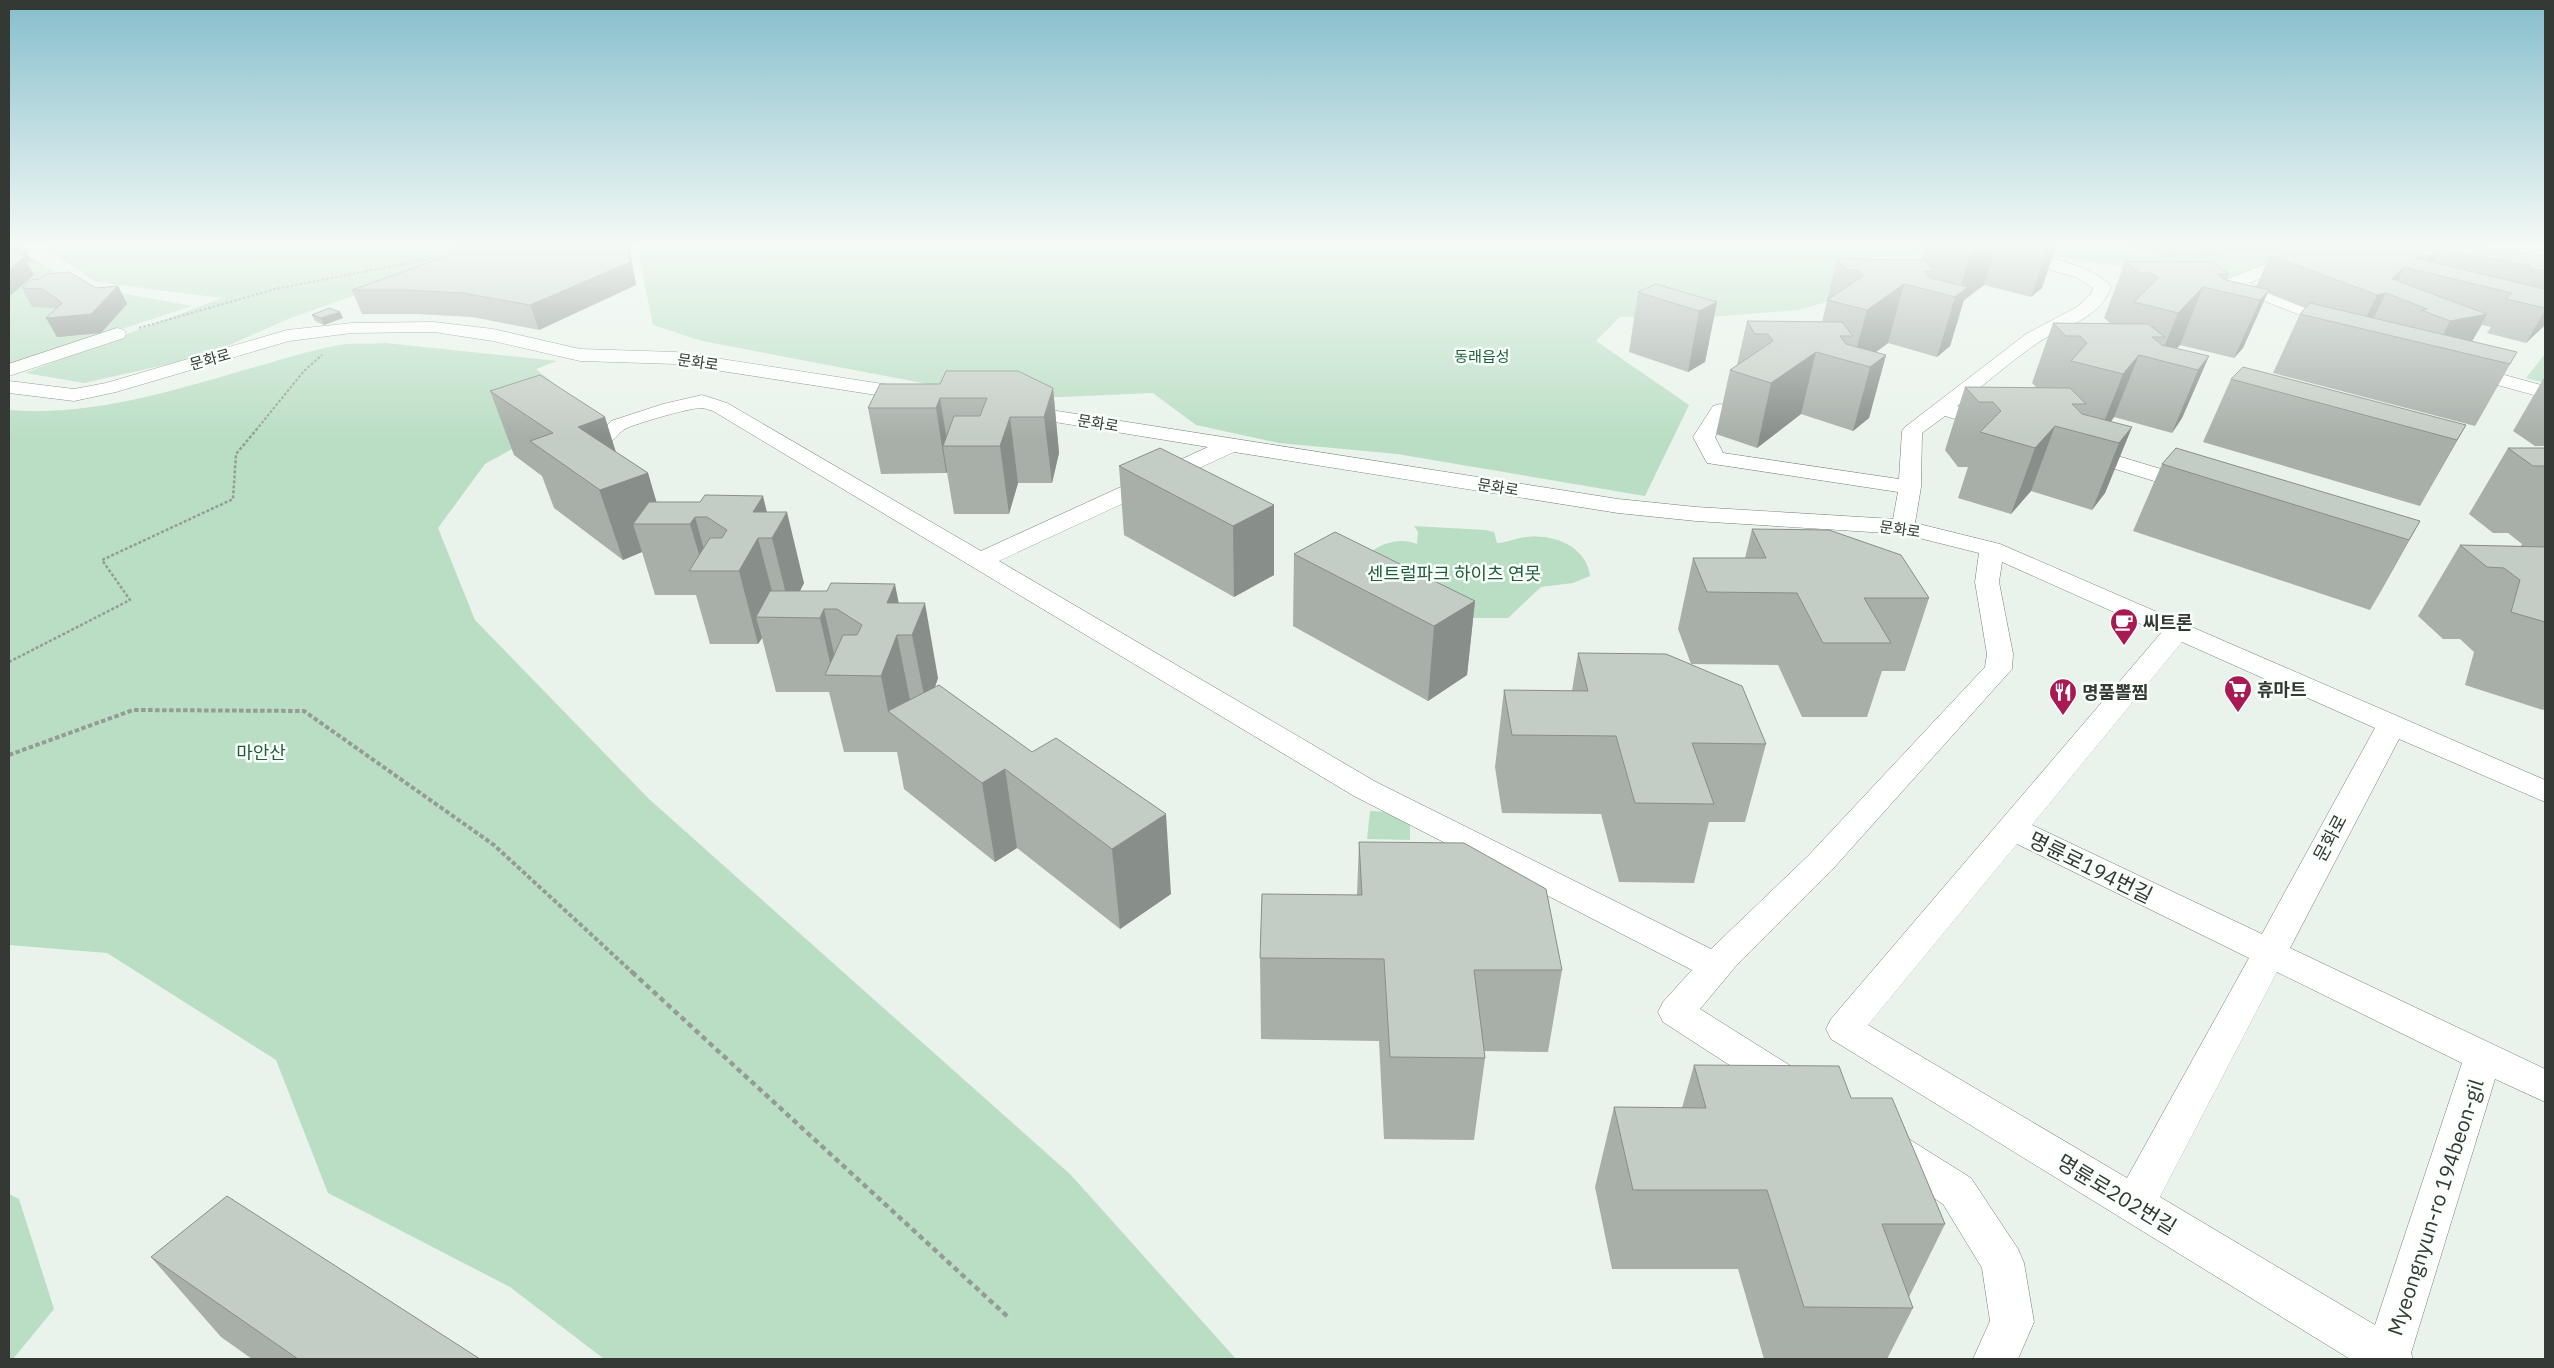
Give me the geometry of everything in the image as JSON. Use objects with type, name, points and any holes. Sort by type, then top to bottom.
[{"type":"street","points":[[1903,527],[1910,487],[1912,431],[2033,338],[2084,310]]},
{"type":"street","points":[[2303,310],[2356,330]]},
{"type":"street","name":"문화로","points":[[9,387],[74,395],[110,388],[287,336],[356,319],[494,335],[580,355],[676,358],[940,399]]},
{"type":"street","points":[[494,335],[514,325]]},
{"type":"street","points":[[9,370],[117,334]]},
{"type":"street","points":[[2445,365],[2545,392]]},
{"type":"street","points":[[607,438],[618,425],[631,419],[702,401],[720,407],[1365,789],[1716,967]]},
{"type":"street","name":"문화로","points":[[999,408],[1618,506],[1696,514],[1903,527],[1992,549],[2545,792]]},
{"type":"street","points":[[1942,408],[2008,429]]},
{"type":"street","points":[[1720,410],[1704,437],[1715,458],[1910,487]]},
{"type":"street","points":[[980,561],[1233,444]]},
{"type":"street","points":[[2066,446],[2209,491]]},
{"type":"street","points":[[1817,1101],[1676,1012],[1716,967],[1820,863],[1998,669],[2000,654],[1987,582],[1992,549]]},
{"type":"street","points":[[2013,829],[2177,630]]},
{"type":"street","name":"문화로","points":[[2268,952],[2392,724]]},
{"type":"street","name":"명륜로194번길","points":[[1844,1028],[2013,829],[2545,1086]]},
{"type":"street","points":[[2134,1204],[2268,952]]},
{"type":"street","name":"명륜로202번길","points":[[1844,1028],[2389,1358]]},
{"type":"street","name":"Myeongnyun-ro 194beon-gil","points":[[2389,1358],[2483,1056]]},
{"type":"street","points":[[1866,1133],[1957,1191],[2002,1262],[2012,1322],[1995,1359]]},
{"type":"path","points":[[117,334],[202,310]]},
{"type":"path","points":[[9,662],[130,600],[102,560],[233,499],[236,454],[304,371],[356,319]]},
{"type":"path","points":[[9,755],[133,710],[304,712],[494,844],[1008,1318]]},
{"type":"green space","points":[[9,310],[180,310],[9,366]]},
{"type":"green space","points":[[191,310],[314,310],[288,319],[205,356],[84,383],[25,373]]},
{"type":"green space","name":"동래읍성","points":[[650,310],[1800,310],[1709,317],[1620,317],[1596,341],[1689,405],[1645,496],[1397,454],[1279,443],[1196,425],[1153,393],[1061,397],[996,397],[702,341],[653,325]]},
{"type":"green space","name":"마안산","points":[[385,343],[557,361],[536,369],[577,402],[568,418],[485,464],[438,528],[475,620],[649,799],[1071,1175],[1236,1359],[604,1359],[510,1287],[328,1193],[276,1060],[107,953],[9,945],[9,410],[40,411],[102,406],[164,393],[324,348],[347,344]]},
{"type":"green space","points":[[2545,354],[2545,383],[2526,378]]},
{"type":"green space","name":"센트럴파크 하이츠 연못","points":[[1414,526],[1485,530],[1494,532],[1497,543],[1528,537],[1558,540],[1568,544],[1583,557],[1588,566],[1590,576],[1573,583],[1541,587],[1508,618],[1456,618],[1367,555],[1378,547],[1391,542],[1404,541],[1417,544],[1418,532]]},
{"type":"green space","points":[[1370,811],[1410,813],[1410,840],[1367,839]]},
{"type":"green space","points":[[9,1194],[19,1199],[54,1309],[13,1359],[9,1359]]},
{"type":"building","points":[[55,310],[95,310],[91,314],[46,318]]},
{"type":"building","points":[[325,310],[340,312],[321,318],[312,315]]},
{"type":"building","points":[[2165,310],[2181,310],[2178,313]]},
{"type":"building","points":[[2304,310],[2339,310],[2517,352],[2510,364],[2300,314]]},
{"type":"building","points":[[2421,310],[2476,310],[2487,314],[2450,321]]},
{"type":"building","points":[[1747,321],[1842,322],[1853,336],[1840,336],[1846,344],[1886,355],[1870,367],[1816,352],[1771,383],[1730,370],[1773,341],[1768,334],[1755,334]]},
{"type":"building","points":[[2053,323],[2148,324],[2165,337],[2152,337],[2162,345],[2209,356],[2198,370],[2139,355],[2123,374],[2071,361],[2087,343],[2080,336],[2066,336]]},
{"type":"building","points":[[2243,367],[2466,425],[2457,440],[2231,379]]},
{"type":"building","points":[[946,371],[1018,371],[1053,388],[1044,417],[1010,417],[1000,446],[943,446],[954,416],[980,416],[987,398],[940,398],[936,408],[868,408],[880,384],[940,384]]},
{"type":"building","points":[[540,375],[605,417],[578,427],[648,473],[600,490],[530,441],[553,433],[490,391]]},
{"type":"building","points":[[1965,387],[2070,388],[2086,404],[2072,404],[2082,414],[2132,427],[2119,443],[2055,426],[2035,448],[1980,432],[2001,411],[1993,402],[1979,402]]},
{"type":"building","points":[[1160,448],[1274,505],[1233,526],[1119,466]]},
{"type":"building","points":[[2176,448],[2420,521],[2409,540],[2162,464]]},
{"type":"building","points":[[2508,448],[2545,448],[2545,466],[2533,466]]},
{"type":"building","points":[[705,495],[763,496],[753,512],[787,512],[772,538],[758,538],[739,571],[689,571],[710,538],[722,538],[727,530],[707,517],[695,517],[690,524],[633,524],[649,502],[700,502]]},
{"type":"building","points":[[1752,529],[1829,530],[1901,555],[1929,598],[1864,598],[1891,643],[1823,643],[1797,593],[1707,592],[1693,558],[1766,558]]},
{"type":"building","points":[[1335,532],[1475,601],[1434,626],[1294,554]]},
{"type":"building","points":[[2460,545],[2545,547],[2545,622],[2511,612],[2520,580],[2504,568],[2487,567]]},
{"type":"building","points":[[831,583],[895,584],[887,603],[925,603],[912,635],[897,635],[881,676],[825,675],[843,635],[857,635],[862,625],[837,609],[824,609],[820,618],[756,617],[770,591],[827,591]]},
{"type":"building","points":[[1578,653],[1666,654],[1742,686],[1766,744],[1692,743],[1714,804],[1635,803],[1616,736],[1512,735],[1504,690],[1588,691]]},
{"type":"building","points":[[939,685],[1032,752],[1056,738],[1166,814],[1112,849],[1005,769],[982,783],[888,711]]},
{"type":"building","points":[[1359,842],[1464,843],[1546,889],[1562,970],[1474,970],[1485,1058],[1390,1057],[1384,959],[1260,958],[1262,894],[1362,895]]},
{"type":"building","points":[[1694,1065],[1839,1066],[1851,1098],[1892,1098],[1945,1224],[1882,1224],[1913,1308],[1804,1307],[1767,1190],[1633,1190],[1614,1107],[1706,1108]]},
{"type":"building","points":[[227,1196],[480,1359],[298,1359],[151,1257]]},
{"type":"place","name":"씨트론","points":[[2124,646]]},
{"type":"place","name":"휴마트","points":[[2238,713]]},
{"type":"place","name":"명품뽈찜","points":[[2063,716]]}]
